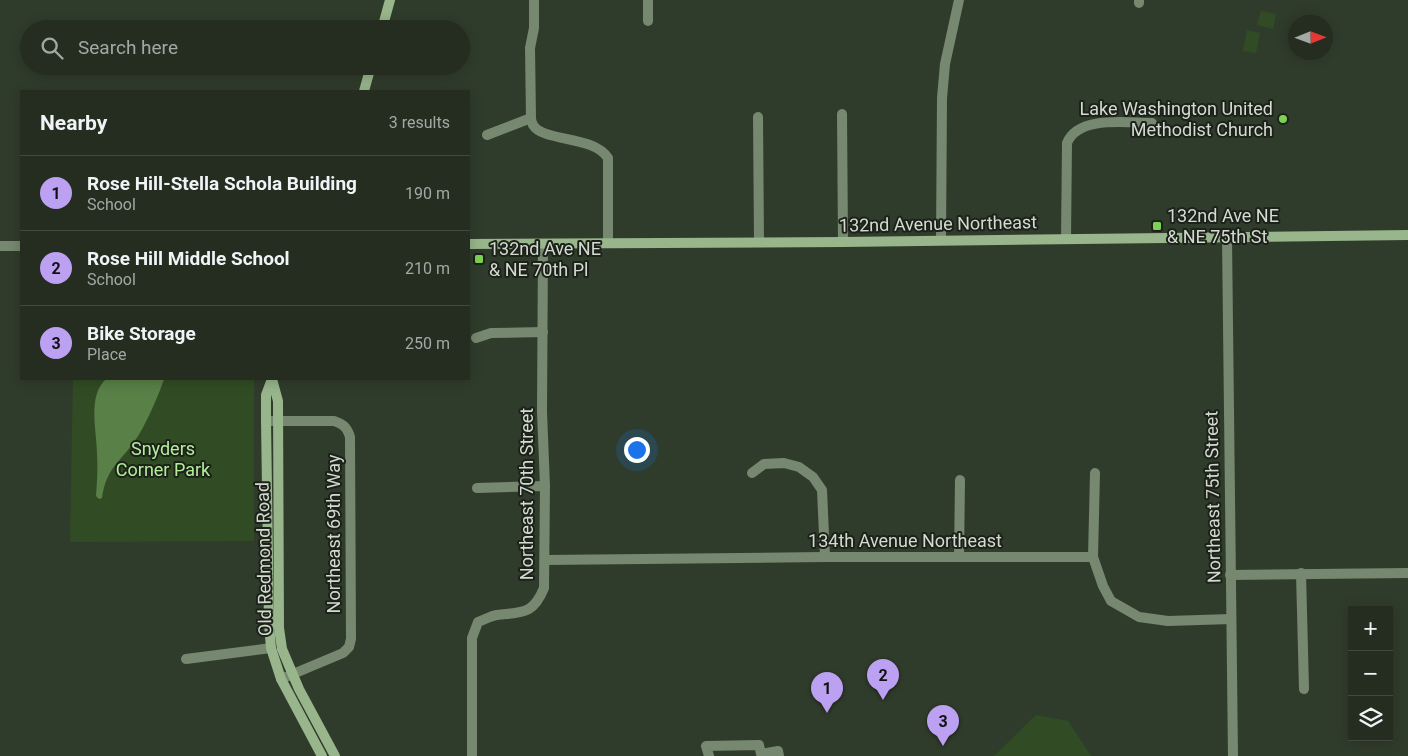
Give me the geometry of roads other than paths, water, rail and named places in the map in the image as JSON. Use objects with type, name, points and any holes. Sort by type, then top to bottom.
[{"type":"main road","points":[[384,20],[390,0]]},
{"type":"main road","points":[[364,90],[368,75]]},
{"type":"main road","name":"132nd Avenue Northeast","points":[[470,244],[543,245],[1408,235]]},
{"type":"main road","name":"Old Redmond Road","points":[[272,380],[266,395],[266,422],[269,624],[272,648],[281,679],[322,756]]},
{"type":"main road","name":"Old Redmond Road","points":[[272,380],[278,401],[279,628],[282,649],[299,690],[335,756]]},
{"type":"street","points":[[534,0],[534,28],[530,48],[531,118],[533,126],[542,132],[594,146],[603,151],[608,158],[608,243]]},
{"type":"street","points":[[648,0],[648,21]]},
{"type":"street","points":[[941,240],[942,98],[945,64],[959,0]]},
{"type":"street","points":[[842,114],[843,242]]},
{"type":"street","points":[[758,117],[759,242]]},
{"type":"street","points":[[487,135],[531,118]]},
{"type":"street","points":[[1066,238],[1067,143],[1070,136],[1086,125],[1098,123],[1152,124]]},
{"type":"street","name":"Northeast 75th Street","points":[[1227,238],[1233,756]]},
{"type":"street","name":"Northeast 70th Street","points":[[472,756],[472,638],[478,622],[494,615],[518,614],[530,608],[540,598],[544,588],[543,245]]},
{"type":"street","points":[[0,246],[20,246]]},
{"type":"street","points":[[476,338],[491,333],[543,332]]},
{"type":"street","name":"Northeast 69th Way","points":[[266,422],[334,421],[342,424],[348,430],[350,437],[351,639],[349,647],[343,653],[281,679]]},
{"type":"street","points":[[752,473],[764,464],[784,463],[799,467],[813,477],[822,490],[825,557]]},
{"type":"street","points":[[1095,473],[1093,557],[1111,602],[1139,616],[1168,621],[1231,619]]},
{"type":"street","points":[[959,557],[960,480]]},
{"type":"street","points":[[476,488],[545,486]]},
{"type":"street","name":"134th Avenue Northeast","points":[[545,560],[1093,557]]},
{"type":"street","points":[[1230,575],[1408,573]]},
{"type":"street","points":[[1301,574],[1304,689]]},
{"type":"street","points":[[186,659],[272,648]]},
{"type":"street","points":[[710,756],[706,746],[759,745],[761,754],[778,751],[779,756]]},
{"type":"place","name":"Lake Washington United Methodist Church","points":[[1283,119]]},
{"type":"place","name":"132nd Ave NE & NE 75th St","points":[[1157,226]]},
{"type":"place","name":"132nd Ave NE & NE 70th Pl","points":[[479,259]]},
{"type":"place","name":"Rose Hill Middle School","points":[[883,700]]},
{"type":"place","name":"Rose Hill-Stella Schola Building","points":[[827,713]]},
{"type":"place","name":"Bike Storage","points":[[943,746]]},
{"type":"park label","name":"Snyders Corner Park","points":[[163,459]]}]
